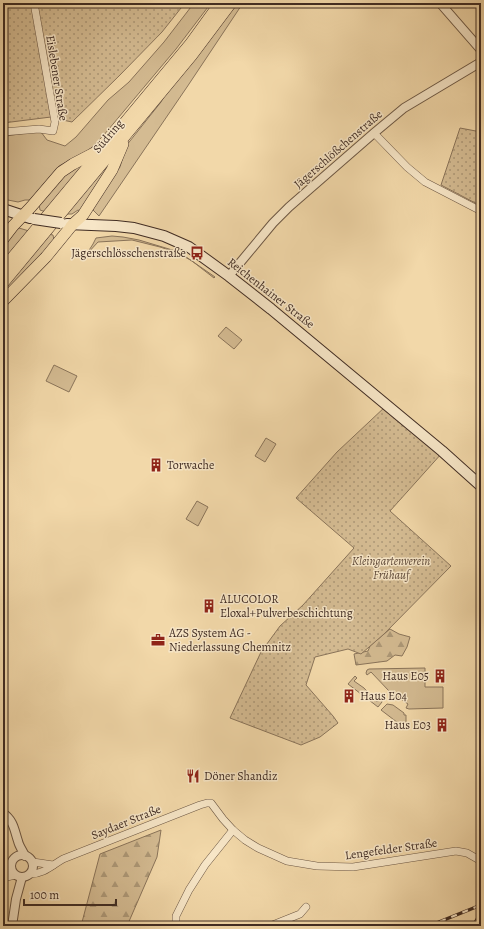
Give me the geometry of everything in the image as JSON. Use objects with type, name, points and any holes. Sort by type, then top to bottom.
[{"type":"main road","name":"Südring","points":[[3,269],[191,43],[220,3]]},
{"type":"main road","name":"Südring","points":[[3,283],[196,51],[231,3]]},
{"type":"main road","points":[[3,301],[46,257],[67,224],[83,215],[112,170],[129,132]]},
{"type":"main road","points":[[3,239],[64,169],[104,148]]},
{"type":"main road","name":"Reichenhainer Straße","points":[[3,209],[34,219],[67,224],[129,227],[164,236],[189,248],[229,276],[276,313],[442,451],[481,486]]},
{"type":"main road","points":[[478,926],[481,920]]},
{"type":"street","name":"Eislebener Straße","points":[[3,132],[38,129],[53,131],[54,127],[55,122],[34,3]]},
{"type":"street","points":[[440,3],[481,50]]},
{"type":"street","name":"Jägerschlößchenstraße","points":[[229,276],[273,223],[374,133],[404,108],[481,62]]},
{"type":"street","points":[[374,133],[407,167],[425,182],[481,211]]},
{"type":"street","name":"Lengefelder Straße","points":[[207,803],[211,804],[233,830],[245,840],[258,848],[287,861],[317,866],[353,867],[456,852],[467,853],[480,861]]},
{"type":"street","name":"Saydaer Straße","points":[[30,874],[37,874],[49,869],[63,859],[207,803]]},
{"type":"street","points":[[3,813],[13,824],[22,856]]},
{"type":"street","points":[[176,926],[176,916],[189,890],[205,866],[233,830]]},
{"type":"street","points":[[12,926],[16,900],[16,874],[11,865],[13,861],[22,856],[31,859],[33,862],[53,865]]},
{"type":"street","points":[[3,874],[27,876],[33,869],[33,862]]},
{"type":"street","points":[[3,878],[16,874]]},
{"type":"street","points":[[270,926],[300,914],[306,907]]},
{"type":"green space","points":[[3,3],[32,3],[51,117],[3,123]]},
{"type":"green space","points":[[36,3],[185,3],[162,32],[72,122],[58,119]]},
{"type":"green space","points":[[194,3],[211,3],[176,49],[103,136],[84,153],[59,166],[30,200],[18,202],[3,199],[3,142],[6,136],[41,132],[47,140],[65,146],[76,137],[108,100],[129,82],[164,42]]},
{"type":"green space","points":[[235,3],[243,3],[99,216],[93,210],[94,205],[120,167],[126,146]]},
{"type":"green space","points":[[460,128],[481,132],[481,206],[441,185]]},
{"type":"green space","points":[[115,155],[80,211],[78,210],[72,214],[66,214]]},
{"type":"green space","points":[[90,158],[46,212],[40,210],[39,204],[57,181]]},
{"type":"green space","points":[[19,228],[29,231],[3,263],[3,244]]},
{"type":"green space","points":[[48,234],[53,235],[54,240],[3,298],[3,288]]},
{"type":"green space","points":[[112,236],[139,240],[179,252],[192,261],[178,253],[132,240],[98,242],[86,255],[96,238]]},
{"type":"green space","points":[[192,261],[215,277],[214,278]]},
{"type":"green space","points":[[226,327],[242,340],[234,349],[218,336]]},
{"type":"green space","points":[[54,365],[77,376],[69,392],[46,381]]},
{"type":"green space","name":"Kleingartenverein Frühauf","points":[[386,406],[442,453],[390,511],[451,566],[384,634],[361,654],[348,649],[315,657],[306,685],[338,723],[320,737],[301,745],[230,718],[261,652],[280,626],[303,605],[354,548],[296,498],[337,452]]},
{"type":"green space","points":[[266,438],[276,444],[265,462],[255,456]]},
{"type":"green space","points":[[197,501],[208,507],[198,526],[186,519]]},
{"type":"green space","points":[[390,629],[399,634],[410,637],[402,656],[395,655],[387,661],[356,665],[354,654],[368,651],[370,646]]},
{"type":"green space","points":[[425,668],[425,687],[443,687],[443,708],[406,708],[408,704],[389,691],[371,672],[367,675],[366,673],[369,669]]},
{"type":"green space","points":[[355,676],[357,678],[354,681],[364,688],[377,702],[380,699],[382,700],[378,707],[348,684]]},
{"type":"green space","points":[[387,704],[393,705],[404,713],[404,715],[406,715],[406,729],[381,710]]},
{"type":"green space","points":[[161,830],[157,857],[127,926],[81,926],[100,854]]},
{"type":"railway","points":[[429,926],[481,905]]},
{"type":"place","name":"Jägerschlösschenstraße","points":[[197,253]]},
{"type":"place","name":"Torwache","points":[[156,465]]},
{"type":"place","name":"ALUCOLOR Eloxal+Pulverbeschichtung","points":[[209,606]]},
{"type":"place","name":"AZS System AG - Niederlassung Chemnitz","points":[[158,640]]},
{"type":"place","name":"Haus E05","points":[[440,676]]},
{"type":"place","name":"Haus E04","points":[[349,696]]},
{"type":"place","name":"Haus E03","points":[[442,725]]},
{"type":"place","name":"Döner Shandiz","points":[[193,776]]}]
